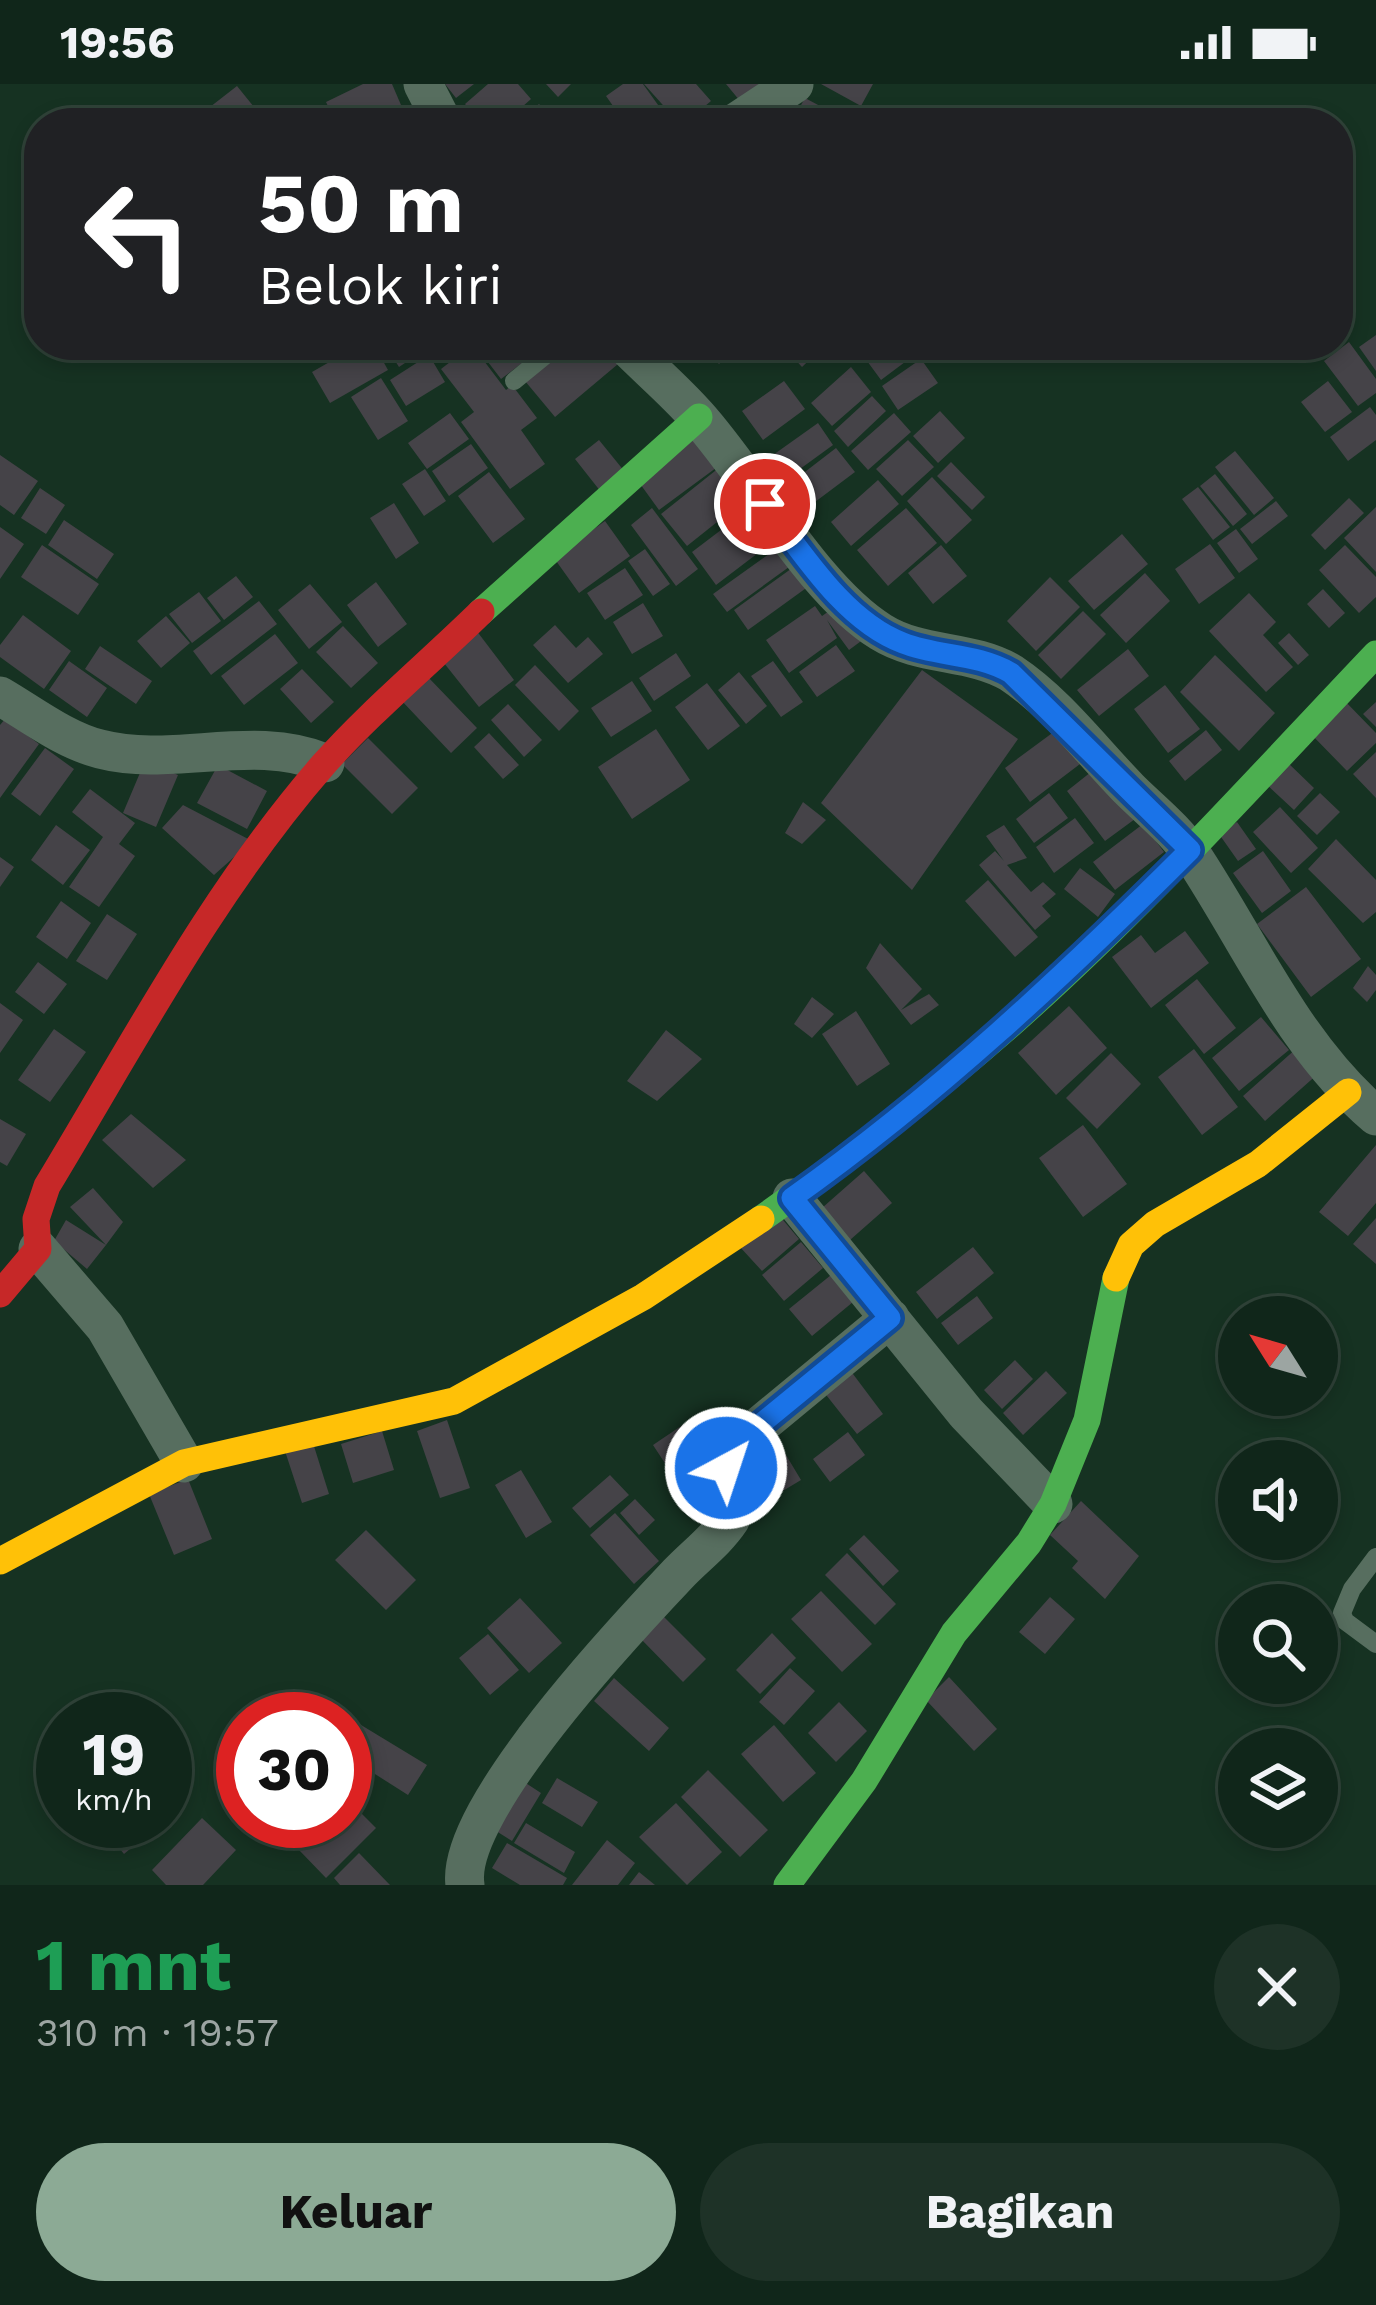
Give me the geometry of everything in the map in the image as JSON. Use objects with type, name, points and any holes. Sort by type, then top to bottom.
[{"type":"street","points":[[758,108],[794,84]]},
{"type":"street","points":[[641,360],[699,417],[816,568],[865,621],[899,642],[984,659],[1011,673],[1190,850],[1265,978],[1362,1104],[1155,1224],[1131,1245],[1105,1318],[1087,1420],[1053,1504],[1029,1543],[954,1634],[864,1781],[787,1885]]},
{"type":"street","points":[[184,1463],[125,1358],[94,1313],[38,1249],[36,1219],[47,1186],[271,831],[325,763],[485,609],[699,417]]},
{"type":"street","points":[[0,1561],[184,1463],[454,1401],[643,1297],[792,1198],[925,1097],[1012,1022],[1190,850],[1376,655]]},
{"type":"street","points":[[0,696],[102,750],[203,754],[281,750],[325,763]]},
{"type":"street","points":[[792,1198],[993,1443],[1053,1504]]},
{"type":"street","points":[[0,1294],[38,1249]]},
{"type":"street","points":[[465,1885],[471,1846],[509,1776],[563,1705],[730,1520],[738,1499],[726,1468],[729,1451],[890,1318]]},
{"type":"lane","points":[[514,381],[540,360]]},
{"type":"lane","points":[[1376,1557],[1352,1589],[1342,1613],[1345,1621],[1376,1644]]},
{"type":"building","points":[[363,84],[392,84],[401,105],[329,108],[326,102]]},
{"type":"building","points":[[445,84],[474,84],[456,98]]},
{"type":"building","points":[[488,84],[518,84],[531,99],[521,108],[468,108],[465,104]]},
{"type":"building","points":[[546,84],[571,84],[558,97]]},
{"type":"building","points":[[623,84],[643,84],[660,108],[614,108],[606,96]]},
{"type":"building","points":[[644,84],[696,84],[711,101],[703,108],[666,108]]},
{"type":"building","points":[[726,84],[759,84],[740,101]]},
{"type":"building","points":[[821,84],[873,84],[861,106]]},
{"type":"building","points":[[237,86],[255,108],[211,108]]},
{"type":"building","points":[[805,98],[824,108],[799,108]]},
{"type":"building","points":[[1376,335],[1376,371],[1359,347]]},
{"type":"building","points":[[1353,347],[1376,379],[1376,393],[1358,406],[1324,361],[1353,360]]},
{"type":"building","points":[[333,360],[382,360],[388,370],[330,403],[312,372]]},
{"type":"building","points":[[421,360],[432,360],[445,382],[406,406],[390,380]]},
{"type":"building","points":[[453,360],[483,360],[506,390],[512,385],[537,418],[521,430],[545,464],[510,489],[461,422],[474,412],[441,369]]},
{"type":"building","points":[[486,360],[526,360],[501,379]]},
{"type":"building","points":[[550,360],[623,360],[555,417],[525,381]]},
{"type":"building","points":[[866,360],[908,360],[881,380]]},
{"type":"building","points":[[920,360],[938,383],[898,410],[882,386]]},
{"type":"building","points":[[851,367],[871,392],[832,426],[811,403]]},
{"type":"building","points":[[381,378],[408,421],[378,440],[351,397]]},
{"type":"building","points":[[784,381],[805,409],[763,440],[742,411]]},
{"type":"building","points":[[1328,381],[1352,412],[1325,432],[1301,402]]},
{"type":"building","points":[[872,396],[886,411],[848,447],[834,431]]},
{"type":"building","points":[[1370,407],[1376,415],[1376,440],[1348,461],[1330,437]]},
{"type":"building","points":[[940,411],[965,438],[938,463],[913,436]]},
{"type":"building","points":[[450,413],[469,439],[427,469],[408,443]]},
{"type":"building","points":[[894,413],[911,432],[868,470],[851,451]]},
{"type":"building","points":[[818,423],[833,445],[789,477],[773,455]]},
{"type":"building","points":[[698,436],[720,465],[659,510],[638,481]]},
{"type":"building","points":[[599,440],[625,472],[601,492],[575,459]]},
{"type":"building","points":[[908,440],[934,467],[902,496],[876,469]]},
{"type":"building","points":[[471,444],[488,468],[449,496],[432,471]]},
{"type":"building","points":[[836,448],[855,472],[815,502],[797,478]]},
{"type":"building","points":[[1235,451],[1274,498],[1254,515],[1215,467]]},
{"type":"building","points":[[0,455],[38,481],[14,515],[0,505]]},
{"type":"building","points":[[951,462],[985,497],[972,510],[937,476]]},
{"type":"building","points":[[720,467],[746,499],[687,546],[661,514]]},
{"type":"building","points":[[425,469],[446,501],[424,516],[402,484]]},
{"type":"building","points":[[489,472],[525,519],[493,543],[458,496]]},
{"type":"building","points":[[1215,474],[1247,514],[1233,526],[1200,486]]},
{"type":"building","points":[[932,477],[972,520],[946,544],[907,501]]},
{"type":"building","points":[[878,480],[899,504],[851,546],[831,522]]},
{"type":"building","points":[[1198,487],[1230,527],[1213,540],[1182,499]]},
{"type":"building","points":[[40,488],[65,505],[46,534],[21,518]]},
{"type":"building","points":[[1349,498],[1364,513],[1325,550],[1311,535]]},
{"type":"building","points":[[1276,501],[1288,516],[1252,544],[1240,529]]},
{"type":"building","points":[[394,503],[419,543],[396,559],[370,518]]},
{"type":"building","points":[[1376,507],[1376,572],[1344,538]]},
{"type":"building","points":[[652,508],[698,569],[676,586],[631,525]]},
{"type":"building","points":[[906,508],[937,543],[888,586],[857,550]]},
{"type":"building","points":[[746,511],[770,544],[716,585],[692,552]]},
{"type":"building","points":[[64,520],[114,554],[97,579],[48,545]]},
{"type":"building","points":[[605,521],[630,556],[579,593],[554,558]]},
{"type":"building","points":[[0,527],[24,544],[0,579]]},
{"type":"building","points":[[1236,529],[1258,559],[1239,573],[1217,543]]},
{"type":"building","points":[[1122,534],[1148,564],[1094,610],[1068,581]]},
{"type":"building","points":[[1210,544],[1235,578],[1199,604],[1175,569]]},
{"type":"building","points":[[42,545],[99,584],[78,615],[21,577]]},
{"type":"building","points":[[941,545],[967,576],[933,604],[908,573]]},
{"type":"building","points":[[1345,545],[1376,577],[1376,597],[1359,613],[1319,570]]},
{"type":"building","points":[[645,549],[670,584],[653,596],[628,561]]},
{"type":"building","points":[[776,549],[789,567],[727,612],[713,594]]},
{"type":"building","points":[[795,566],[809,586],[748,630],[734,610]]},
{"type":"building","points":[[625,568],[643,595],[605,620],[587,593]]},
{"type":"building","points":[[1145,573],[1170,601],[1126,643],[1100,615]]},
{"type":"building","points":[[236,576],[253,597],[224,620],[207,598]]},
{"type":"building","points":[[1050,577],[1080,607],[1036,651],[1007,621]]},
{"type":"building","points":[[376,582],[407,624],[378,647],[347,605]]},
{"type":"building","points":[[310,584],[342,622],[309,649],[278,610]]},
{"type":"building","points":[[1323,589],[1345,613],[1329,628],[1307,604]]},
{"type":"building","points":[[199,592],[221,621],[192,643],[169,614]]},
{"type":"building","points":[[1249,593],[1276,622],[1263,635],[1293,667],[1266,692],[1209,631]]},
{"type":"building","points":[[259,601],[277,624],[211,675],[193,651]]},
{"type":"building","points":[[842,602],[868,636],[849,650],[827,620],[837,638],[789,673],[766,640],[815,606],[822,616]]},
{"type":"building","points":[[643,603],[663,636],[632,654],[613,622]]},
{"type":"building","points":[[1083,611],[1106,634],[1061,679],[1038,655]]},
{"type":"building","points":[[23,615],[71,651],[44,689],[0,657],[0,645]]},
{"type":"building","points":[[166,616],[190,643],[161,668],[137,641]]},
{"type":"building","points":[[555,625],[576,648],[588,637],[603,654],[568,683],[533,645]]},
{"type":"building","points":[[343,626],[378,663],[351,688],[316,652]]},
{"type":"building","points":[[476,630],[514,680],[479,707],[440,658]]},
{"type":"building","points":[[1289,633],[1309,655],[1298,665],[1278,643]]},
{"type":"building","points":[[275,634],[298,663],[244,705],[221,676]]},
{"type":"building","points":[[836,645],[855,671],[817,697],[799,672]]},
{"type":"building","points":[[100,646],[152,681],[136,704],[85,669]]},
{"type":"building","points":[[1128,649],[1149,676],[1099,716],[1077,690]]},
{"type":"building","points":[[676,653],[691,676],[654,701],[639,678]]},
{"type":"building","points":[[1215,655],[1275,713],[1239,751],[1180,692]]},
{"type":"building","points":[[69,661],[107,688],[87,717],[49,690]]},
{"type":"building","points":[[773,661],[803,702],[781,717],[751,676]]},
{"type":"building","points":[[535,665],[579,711],[559,731],[515,685]]},
{"type":"building","points":[[302,669],[334,702],[311,723],[280,689]]},
{"type":"building","points":[[922,670],[1018,739],[912,890],[821,803]]},
{"type":"building","points":[[739,672],[767,706],[746,724],[718,690]]},
{"type":"building","points":[[427,676],[477,728],[451,753],[401,700]]},
{"type":"building","points":[[632,681],[652,711],[611,737],[591,708]]},
{"type":"building","points":[[707,683],[740,726],[708,750],[675,707]]},
{"type":"building","points":[[1165,685],[1200,729],[1168,753],[1134,709]]},
{"type":"building","points":[[1341,697],[1376,733],[1376,743],[1347,771],[1308,731]]},
{"type":"building","points":[[1376,702],[1376,727],[1363,714]]},
{"type":"building","points":[[508,704],[542,740],[524,757],[491,720]]},
{"type":"building","points":[[5,719],[39,744],[0,798],[0,725]]},
{"type":"building","points":[[656,729],[690,780],[632,819],[598,767]]},
{"type":"building","points":[[1206,730],[1222,750],[1185,781],[1169,761]]},
{"type":"building","points":[[1055,731],[1080,764],[1030,802],[1005,768]]},
{"type":"building","points":[[489,733],[519,765],[503,779],[474,747]]},
{"type":"building","points":[[368,738],[418,788],[392,814],[342,764]]},
{"type":"building","points":[[45,748],[74,769],[40,816],[11,794]]},
{"type":"building","points":[[1376,752],[1376,798],[1353,774]]},
{"type":"building","points":[[145,761],[178,775],[156,827],[123,813]]},
{"type":"building","points":[[1286,761],[1314,788],[1294,810],[1265,783]]},
{"type":"building","points":[[218,765],[267,791],[247,829],[197,803]]},
{"type":"building","points":[[1096,768],[1135,819],[1105,841],[1067,791]]},
{"type":"building","points":[[90,789],[135,823],[119,844],[135,856],[99,907],[69,887],[103,837],[72,812]]},
{"type":"building","points":[[1049,793],[1068,818],[1034,843],[1016,819]]},
{"type":"building","points":[[1320,793],[1340,812],[1317,835],[1297,816]]},
{"type":"building","points":[[803,802],[826,820],[802,844],[785,833]]},
{"type":"building","points":[[183,805],[252,841],[214,875],[162,828]]},
{"type":"building","points":[[1280,807],[1318,848],[1291,873],[1253,832]]},
{"type":"building","points":[[1075,818],[1094,843],[1054,873],[1036,847]]},
{"type":"building","points":[[1237,822],[1256,849],[1238,861],[1219,834]]},
{"type":"building","points":[[1143,824],[1164,852],[1115,890],[1093,862]]},
{"type":"building","points":[[56,825],[90,850],[63,885],[31,860]]},
{"type":"building","points":[[1004,825],[1027,858],[1007,865],[1031,892],[1043,882],[1056,894],[1042,906],[1051,916],[1035,930],[979,865],[995,851],[1004,861],[986,836]]},
{"type":"building","points":[[1336,839],[1376,880],[1376,912],[1363,923],[1308,869]]},
{"type":"building","points":[[1263,851],[1291,891],[1262,913],[1233,873]]},
{"type":"building","points":[[0,857],[14,867],[0,887]]},
{"type":"building","points":[[1080,868],[1115,894],[1098,917],[1064,889]]},
{"type":"building","points":[[988,880],[1038,937],[1015,957],[965,901]]},
{"type":"building","points":[[1306,887],[1361,959],[1311,997],[1257,924]]},
{"type":"building","points":[[61,901],[91,923],[67,959],[36,937]]},
{"type":"building","points":[[107,914],[137,934],[107,980],[76,961]]},
{"type":"building","points":[[1185,931],[1209,963],[1151,1008],[1112,957],[1141,935],[1155,953]]},
{"type":"building","points":[[880,943],[922,989],[901,1010],[929,994],[939,1005],[911,1025],[866,968]]},
{"type":"building","points":[[38,962],[67,984],[44,1014],[15,992]]},
{"type":"building","points":[[1368,966],[1376,975],[1376,990],[1367,1002],[1353,988]]},
{"type":"building","points":[[1197,979],[1236,1028],[1204,1054],[1165,1005]]},
{"type":"building","points":[[812,997],[834,1014],[812,1038],[794,1024]]},
{"type":"building","points":[[0,1003],[23,1020],[0,1053]]},
{"type":"building","points":[[1069,1006],[1107,1048],[1056,1095],[1018,1053]]},
{"type":"building","points":[[856,1011],[890,1064],[857,1086],[822,1034]]},
{"type":"building","points":[[1261,1017],[1289,1050],[1239,1091],[1212,1058]]},
{"type":"building","points":[[54,1029],[86,1052],[50,1102],[18,1080]]},
{"type":"building","points":[[666,1030],[702,1059],[657,1101],[627,1081]]},
{"type":"building","points":[[1298,1047],[1320,1072],[1265,1121],[1243,1096]]},
{"type":"building","points":[[1194,1049],[1238,1107],[1202,1135],[1158,1077]]},
{"type":"building","points":[[1111,1053],[1141,1084],[1097,1129],[1066,1098]]},
{"type":"building","points":[[131,1114],[186,1160],[153,1188],[102,1140]]},
{"type":"building","points":[[0,1119],[26,1134],[7,1166],[0,1162]]},
{"type":"building","points":[[1083,1125],[1127,1184],[1083,1217],[1039,1158]]},
{"type":"building","points":[[1376,1145],[1376,1203],[1348,1236],[1319,1212]]},
{"type":"building","points":[[864,1171],[892,1203],[850,1240],[822,1208]]},
{"type":"building","points":[[93,1188],[123,1222],[106,1245],[70,1207]]},
{"type":"building","points":[[778,1214],[799,1239],[762,1271],[740,1247]]},
{"type":"building","points":[[1376,1218],[1376,1264],[1353,1244]]},
{"type":"building","points":[[66,1220],[106,1245],[87,1269],[54,1241]]},
{"type":"building","points":[[801,1242],[823,1268],[784,1301],[762,1275]]},
{"type":"building","points":[[973,1247],[994,1273],[937,1319],[916,1292]]},
{"type":"building","points":[[831,1275],[853,1302],[812,1336],[789,1309]]},
{"type":"building","points":[[977,1296],[993,1318],[958,1345],[941,1323]]},
{"type":"building","points":[[1015,1360],[1033,1379],[1002,1409],[984,1390]]},
{"type":"building","points":[[850,1370],[883,1414],[857,1434],[823,1391]]},
{"type":"building","points":[[1046,1371],[1067,1393],[1023,1435],[1003,1413]]},
{"type":"building","points":[[447,1420],[470,1488],[440,1498],[417,1431]]},
{"type":"building","points":[[684,1424],[703,1453],[672,1474],[653,1445]]},
{"type":"building","points":[[382,1431],[394,1470],[353,1483],[341,1444]]},
{"type":"building","points":[[848,1432],[865,1455],[830,1482],[813,1459]]},
{"type":"building","points":[[774,1435],[801,1480],[761,1504],[734,1460]]},
{"type":"building","points":[[313,1443],[329,1494],[302,1503],[285,1451]]},
{"type":"building","points":[[709,1457],[730,1492],[694,1515],[673,1479]]},
{"type":"building","points":[[521,1470],[552,1522],[526,1538],[495,1485]]},
{"type":"building","points":[[610,1475],[629,1495],[590,1528],[572,1508]]},
{"type":"building","points":[[188,1479],[212,1539],[174,1555],[149,1494]]},
{"type":"building","points":[[635,1499],[655,1520],[639,1535],[620,1513]]},
{"type":"building","points":[[1081,1501],[1139,1556],[1105,1599],[1072,1568],[1078,1561],[1050,1535]]},
{"type":"building","points":[[615,1513],[659,1561],[634,1584],[590,1535]]},
{"type":"building","points":[[366,1530],[416,1580],[386,1610],[335,1560]]},
{"type":"building","points":[[864,1535],[899,1571],[883,1586],[849,1549]]},
{"type":"building","points":[[847,1553],[896,1604],[875,1625],[825,1575]]},
{"type":"building","points":[[821,1591],[872,1644],[842,1672],[791,1619]]},
{"type":"building","points":[[1050,1597],[1075,1619],[1045,1654],[1019,1632]]},
{"type":"building","points":[[520,1598],[562,1643],[529,1673],[487,1628]]},
{"type":"building","points":[[662,1615],[706,1659],[683,1682],[639,1637]]},
{"type":"building","points":[[772,1633],[796,1658],[760,1694],[736,1670]]},
{"type":"building","points":[[488,1634],[519,1670],[490,1695],[459,1658]]},
{"type":"building","points":[[790,1668],[815,1691],[784,1725],[759,1702]]},
{"type":"building","points":[[949,1677],[997,1729],[974,1751],[926,1700]]},
{"type":"building","points":[[614,1678],[669,1728],[649,1751],[594,1701]]},
{"type":"building","points":[[839,1702],[867,1731],[836,1762],[808,1733]]},
{"type":"building","points":[[774,1725],[816,1773],[783,1802],[741,1754]]},
{"type":"building","points":[[372,1732],[427,1765],[408,1795],[372,1772]]},
{"type":"building","points":[[708,1770],[768,1830],[740,1857],[681,1797]]},
{"type":"building","points":[[515,1776],[541,1793],[512,1841],[485,1824]]},
{"type":"building","points":[[557,1778],[598,1802],[582,1827],[542,1803]]},
{"type":"building","points":[[676,1803],[722,1852],[687,1885],[639,1837]]},
{"type":"building","points":[[202,1818],[216,1831],[216,1848],[236,1850],[203,1885],[166,1885],[152,1870],[173,1848],[192,1848],[192,1828]]},
{"type":"building","points":[[526,1823],[575,1852],[564,1873],[514,1843]]},
{"type":"building","points":[[607,1840],[635,1863],[618,1885],[572,1885]]},
{"type":"building","points":[[507,1843],[567,1878],[563,1885],[520,1885],[492,1868]]},
{"type":"building","points":[[301,1848],[356,1848],[326,1878]]},
{"type":"building","points":[[359,1853],[390,1885],[340,1885],[334,1878]]},
{"type":"building","points":[[639,1872],[655,1885],[629,1885]]},
{"type":"traffic: fast","points":[[481,612],[699,417]]},
{"type":"traffic: fast","points":[[761,1219],[920,1100],[1060,980],[1198,843],[1376,654]]},
{"type":"traffic: fast","points":[[787,1885],[864,1781],[954,1633],[1029,1543],[1053,1504],[1087,1420],[1116,1278]]},
{"type":"traffic: slow","points":[[1116,1278],[1131,1245],[1155,1224],[1258,1164],[1348,1092]]},
{"type":"traffic: slow","points":[[0,1561],[184,1463],[454,1401],[643,1297],[761,1219]]},
{"type":"traffic: jam","points":[[0,1294],[38,1249],[36,1219],[47,1186],[176,969],[246,864],[341,745],[481,612]]},
{"type":"route","points":[[726,1468],[734,1446],[890,1318],[792,1198],[925,1097],[1012,1022],[1190,850],[1021,679],[984,659],[899,642],[865,621],[765,504]]}]
